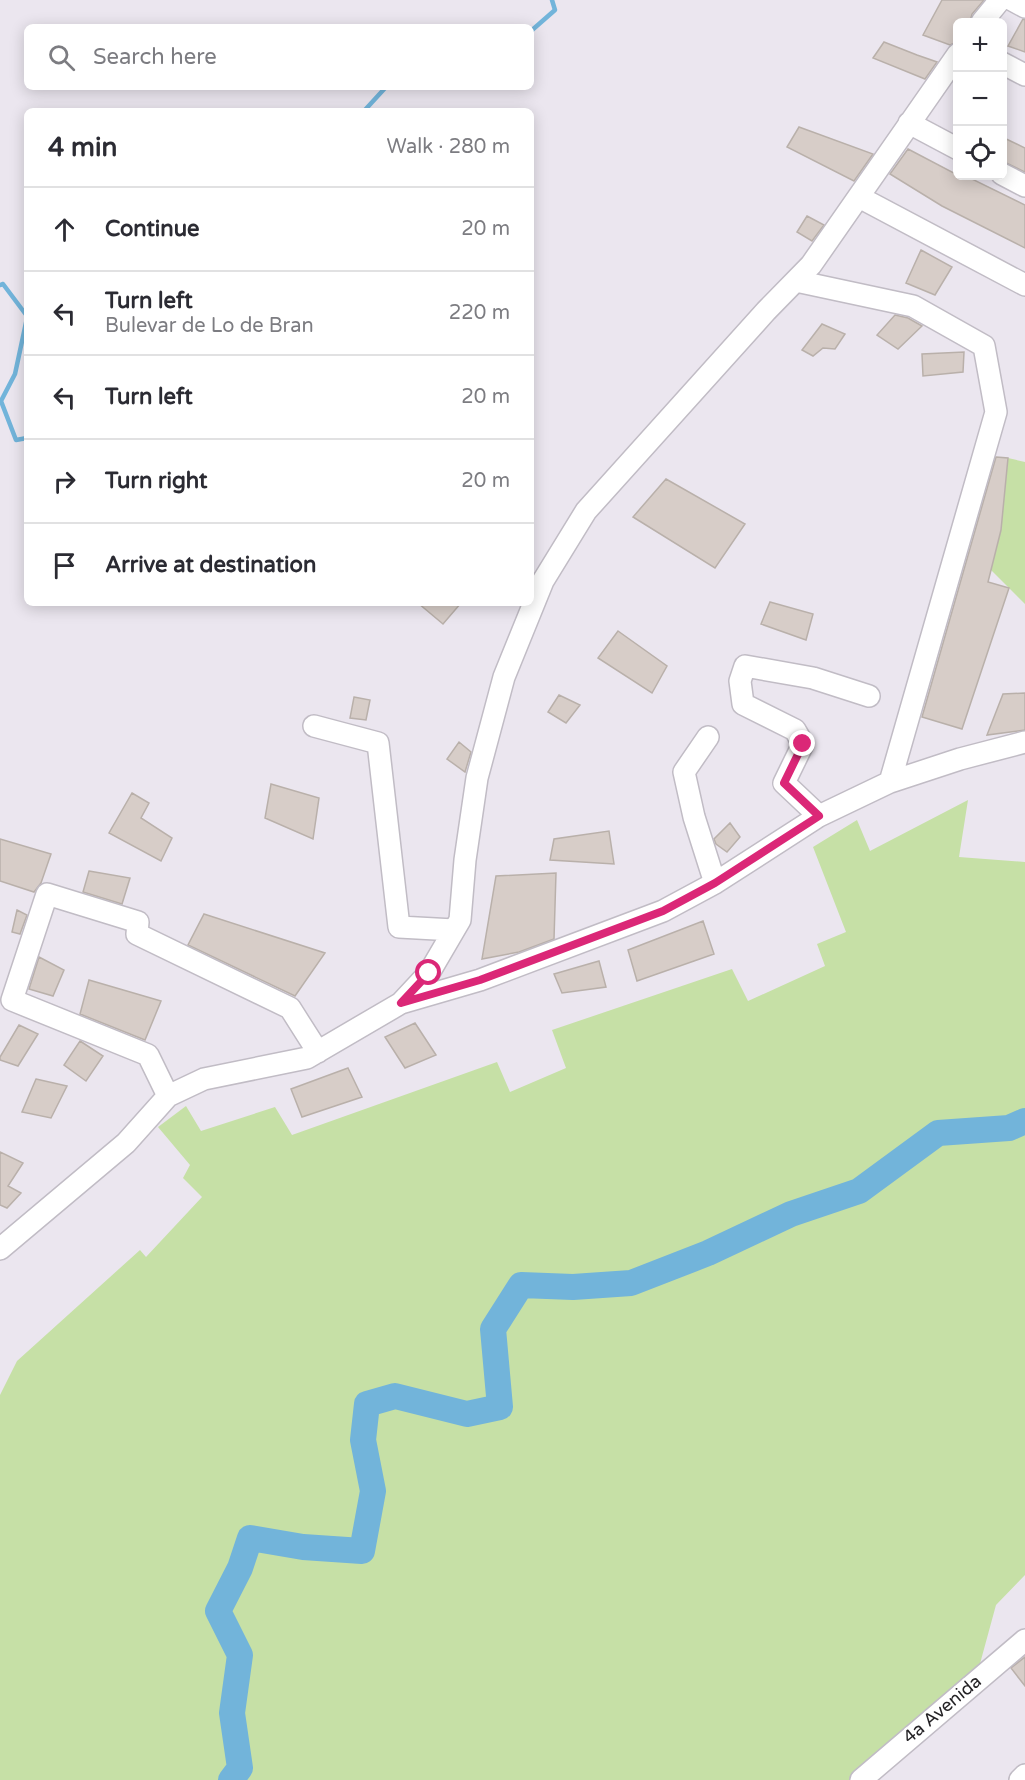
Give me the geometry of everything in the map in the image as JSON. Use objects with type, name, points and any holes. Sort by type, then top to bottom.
[{"type":"street","points":[[985,18],[1000,0]]},
{"type":"street","points":[[1012,0],[1025,7]]},
{"type":"street","points":[[534,603],[543,581],[586,511],[766,311],[811,265],[953,60]]},
{"type":"street","points":[[1007,66],[1025,75]]},
{"type":"street","points":[[909,123],[953,147]]},
{"type":"street","points":[[1007,177],[1025,186]]},
{"type":"street","points":[[859,197],[1025,285]]},
{"type":"street","points":[[796,281],[913,306],[984,346],[996,412],[890,782]]},
{"type":"street","points":[[401,1003],[429,973],[460,920],[465,860],[477,778],[504,677],[533,606]]},
{"type":"street","points":[[819,816],[784,783],[803,744],[795,730],[743,704],[741,681],[746,666],[813,678],[869,696]]},
{"type":"street","points":[[314,726],[378,744],[399,927],[454,930]]},
{"type":"street","points":[[708,737],[684,772],[694,817],[715,883]]},
{"type":"street","points":[[0,1249],[126,1143],[168,1096],[204,1079],[307,1058],[401,1003],[480,980],[663,911],[715,883],[819,816],[890,782],[960,759],[1025,742]]},
{"type":"street","points":[[168,1096],[148,1055],[12,1000],[47,894],[138,922],[137,934],[290,1008],[318,1052]]},
{"type":"street","name":"4a Avenida","points":[[861,1780],[1025,1640]]},
{"type":"street","points":[[1020,1780],[1025,1775]]},
{"type":"green space","points":[[1008,458],[1025,462],[1025,604],[991,570],[1001,530]]},
{"type":"green space","points":[[968,800],[959,857],[1025,862],[1025,1575],[996,1605],[978,1671],[850,1780],[0,1780],[0,1395],[17,1361],[140,1250],[146,1257],[202,1197],[183,1178],[190,1165],[158,1127],[186,1106],[201,1131],[275,1107],[292,1135],[497,1062],[510,1092],[566,1068],[552,1030],[732,969],[748,1001],[825,966],[817,944],[846,932],[813,847],[857,820],[870,851]]},
{"type":"building","points":[[942,0],[984,0],[971,18],[953,18],[953,44],[950,45],[923,35]]},
{"type":"building","points":[[1023,19],[1025,20],[1025,52],[1008,46]]},
{"type":"building","points":[[884,42],[937,62],[925,79],[873,58]]},
{"type":"building","points":[[799,127],[873,154],[854,181],[787,147]]},
{"type":"building","points":[[1007,139],[1025,148],[1025,172],[1007,163]]},
{"type":"building","points":[[908,149],[953,173],[953,180],[974,180],[1025,205],[1025,248],[942,206],[890,174]]},
{"type":"building","points":[[807,216],[824,225],[812,241],[797,232]]},
{"type":"building","points":[[921,250],[952,267],[935,295],[906,283]]},
{"type":"building","points":[[895,315],[908,318],[922,326],[898,349],[877,335]]},
{"type":"building","points":[[822,324],[845,334],[835,349],[823,348],[813,356],[802,350]]},
{"type":"building","points":[[964,352],[963,372],[923,376],[922,354]]},
{"type":"building","points":[[996,457],[1008,458],[1001,530],[988,582],[1009,588],[962,729],[922,717]]},
{"type":"building","points":[[666,479],[745,524],[715,568],[633,517]]},
{"type":"building","points":[[770,602],[813,614],[806,640],[761,624]]},
{"type":"building","points":[[422,606],[458,606],[443,624]]},
{"type":"building","points":[[618,631],[667,666],[652,693],[598,658]]},
{"type":"building","points":[[1025,693],[1025,730],[987,735],[1003,694]]},
{"type":"building","points":[[559,695],[580,705],[566,723],[548,712]]},
{"type":"building","points":[[354,697],[370,700],[366,720],[350,718]]},
{"type":"building","points":[[459,742],[471,752],[465,772],[447,759]]},
{"type":"building","points":[[271,784],[319,798],[313,839],[265,818]]},
{"type":"building","points":[[132,793],[149,803],[141,818],[172,838],[161,861],[109,833]]},
{"type":"building","points":[[730,823],[740,837],[727,852],[716,844],[714,839]]},
{"type":"building","points":[[609,831],[614,864],[550,860],[554,839]]},
{"type":"building","points":[[0,839],[51,854],[41,883],[34,892],[0,881]]},
{"type":"building","points":[[89,871],[130,878],[122,904],[83,892]]},
{"type":"building","points":[[556,873],[554,939],[519,952],[482,959],[496,876]]},
{"type":"building","points":[[17,910],[27,915],[20,934],[12,932]]},
{"type":"building","points":[[204,914],[325,953],[295,996],[188,945]]},
{"type":"building","points":[[703,921],[714,954],[637,981],[628,950]]},
{"type":"building","points":[[39,957],[64,970],[53,996],[29,989]]},
{"type":"building","points":[[599,961],[606,987],[562,993],[554,974]]},
{"type":"building","points":[[89,980],[161,1001],[145,1040],[80,1014]]},
{"type":"building","points":[[415,1023],[436,1055],[405,1068],[385,1037]]},
{"type":"building","points":[[19,1025],[38,1034],[18,1066],[0,1060],[0,1057]]},
{"type":"building","points":[[80,1041],[103,1056],[86,1081],[64,1065]]},
{"type":"building","points":[[348,1068],[362,1097],[302,1117],[291,1089]]},
{"type":"building","points":[[36,1079],[67,1086],[51,1118],[22,1112]]},
{"type":"building","points":[[0,1152],[23,1163],[8,1186],[21,1193],[7,1208],[0,1205]]},
{"type":"building","points":[[1025,1657],[1025,1686],[1011,1668]]},
{"type":"waterway","points":[[534,28],[555,10],[552,0]]},
{"type":"waterway","points":[[367,108],[383,90]]},
{"type":"waterway","points":[[0,285],[3,284],[24,312]]},
{"type":"waterway","points":[[24,332],[15,374],[1,401],[16,440],[24,439]]},
{"type":"waterway","points":[[231,1780],[240,1768],[232,1713],[240,1655],[218,1611],[240,1568],[250,1538],[303,1547],[362,1551],[373,1491],[363,1440],[367,1404],[395,1396],[467,1414],[500,1407],[493,1329],[521,1285],[573,1287],[631,1283],[708,1253],[791,1214],[859,1191],[938,1133],[1009,1128],[1025,1121]]},
{"type":"route","points":[[429,973],[401,1003],[480,980],[560,951],[663,911],[715,883],[819,816],[784,783],[803,744]]}]
